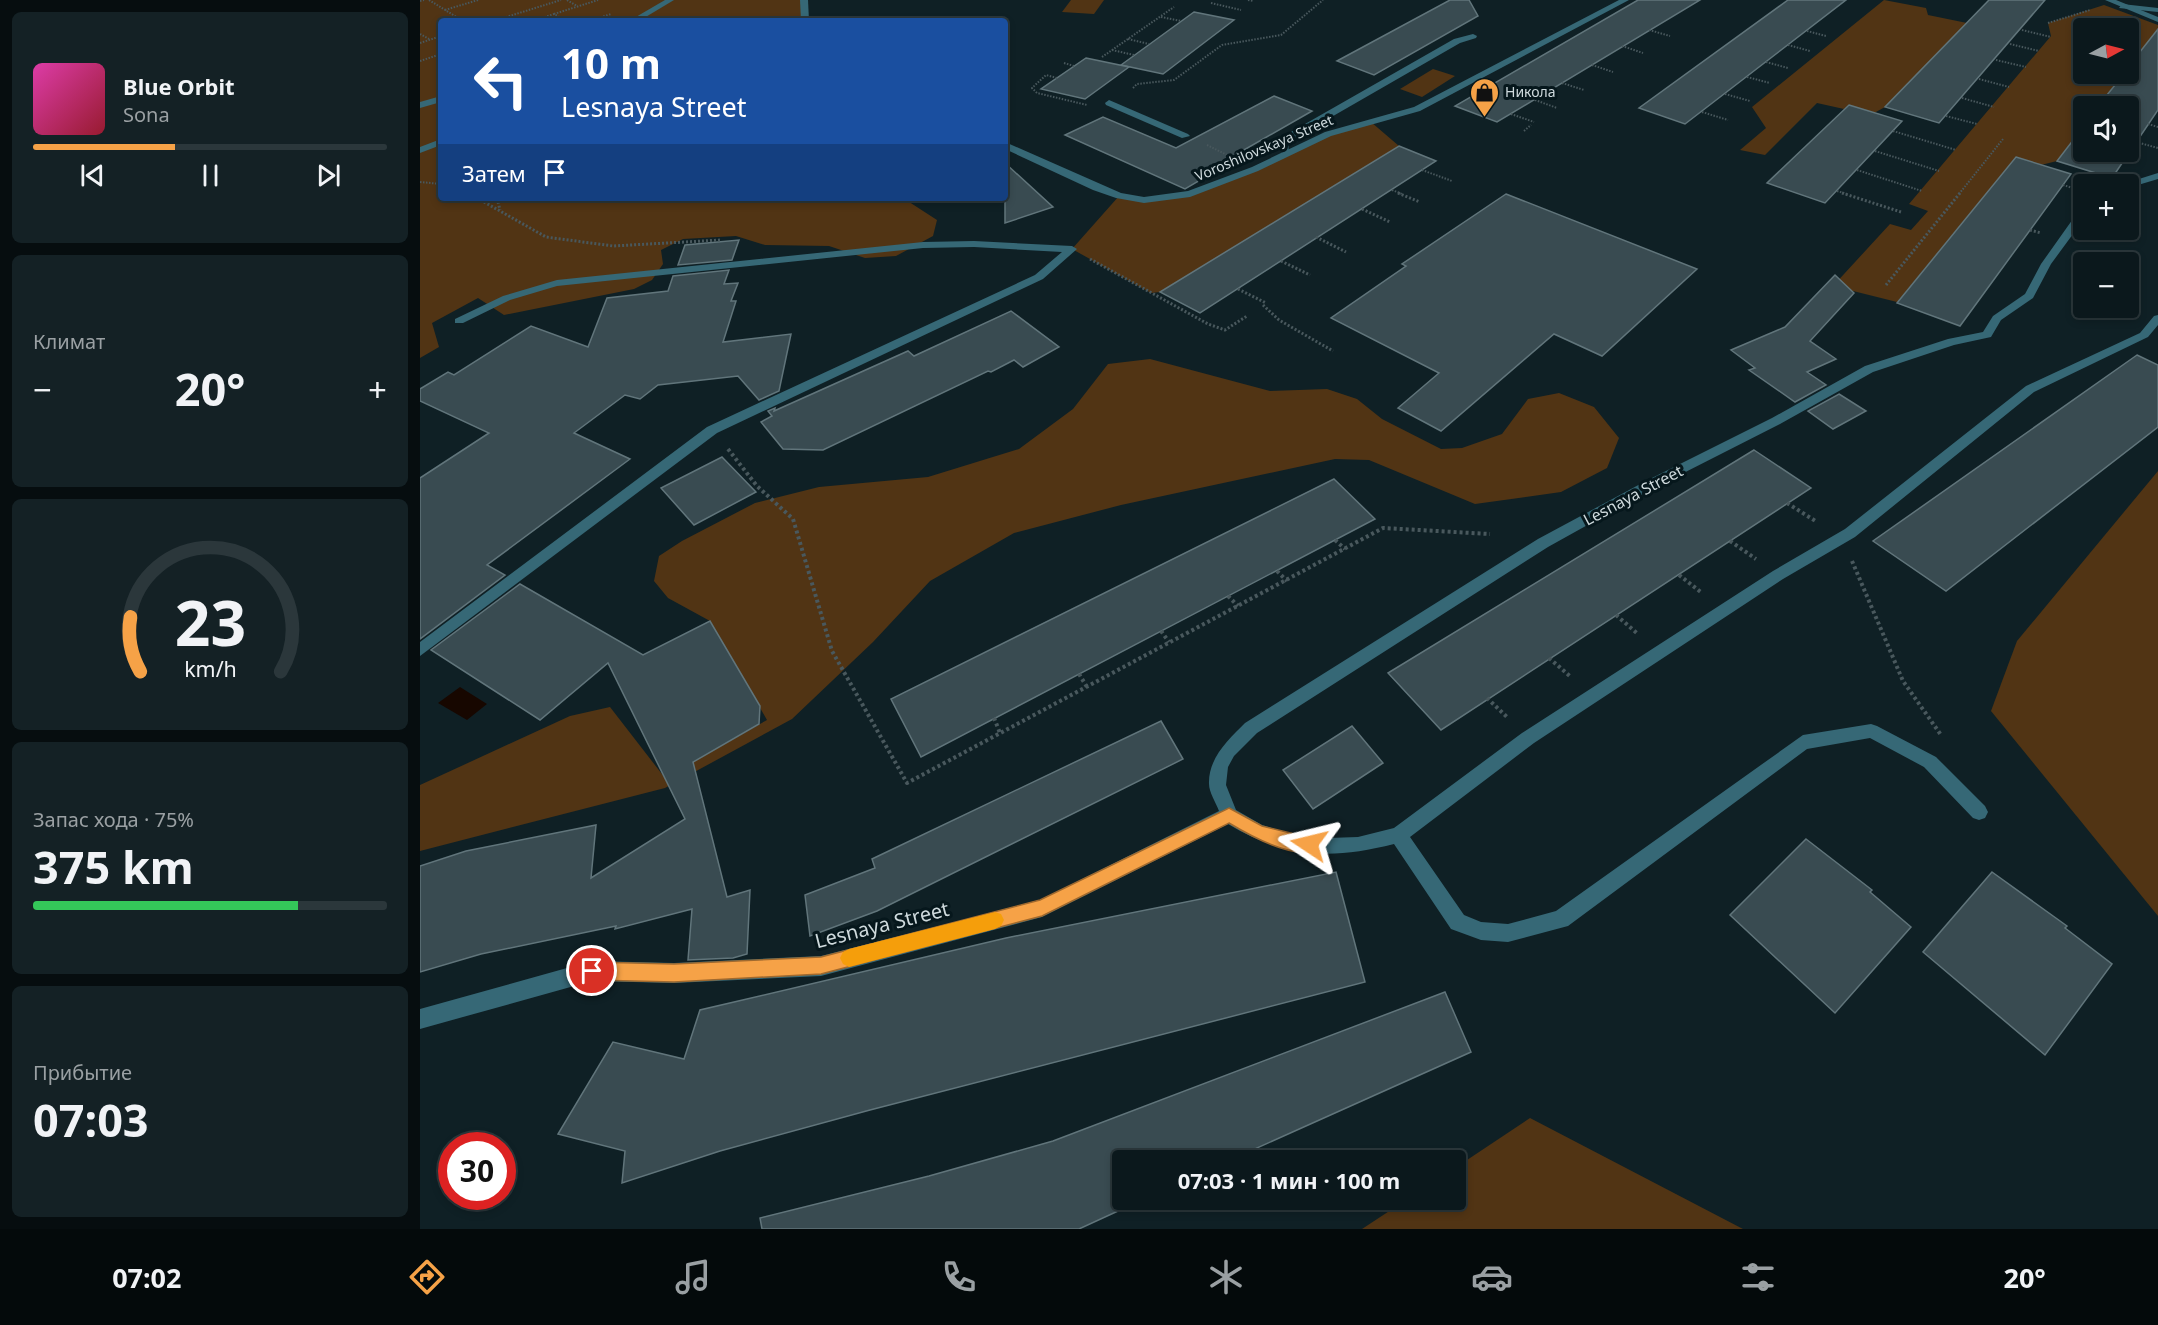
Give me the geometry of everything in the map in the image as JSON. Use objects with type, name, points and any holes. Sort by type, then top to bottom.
[{"type":"street","points":[[638,18],[670,0]]},
{"type":"street","points":[[804,0],[805,18]]},
{"type":"street","name":"Voroshilovskaya Street","points":[[1008,146],[1096,188],[1119,196],[1144,200],[1190,194],[1255,169],[1286,152],[1328,134],[1418,109],[1625,0]]},
{"type":"street","points":[[2111,1],[2158,20]]},
{"type":"street","points":[[2122,6],[2158,10]]},
{"type":"street","points":[[1286,152],[1282,141],[1457,41],[1473,36]]},
{"type":"street","points":[[420,105],[438,100]]},
{"type":"street","points":[[1108,103],[1185,136]]},
{"type":"street","points":[[420,150],[438,143]]},
{"type":"street","points":[[2139,182],[2158,176]]},
{"type":"street","name":"Lesnaya Street","points":[[420,1019],[592,971],[674,973],[821,966],[1042,908],[1229,815],[1217,785],[1220,767],[1228,751],[1251,728],[1543,543],[1649,485],[1776,421],[1869,369],[1952,342],[1987,335],[1997,318],[2029,296],[2046,264],[2073,227]]},
{"type":"street","points":[[420,650],[712,430],[1039,277],[1072,249],[974,244],[923,245],[592,279],[520,291],[494,301],[459,321]]},
{"type":"street","points":[[1229,815],[1258,832],[1291,842],[1328,846],[1358,844],[1398,835],[1528,738],[1778,575],[1850,533],[2030,389],[2144,335],[2158,318]]},
{"type":"street","points":[[1398,835],[1458,922],[1482,931],[1508,933],[1561,919],[1803,742],[1871,731],[1930,762],[1979,812]]},
{"type":"path","points":[[420,1],[424,0]]},
{"type":"path","points":[[429,0],[458,18]]},
{"type":"path","points":[[445,10],[478,0]]},
{"type":"path","points":[[503,18],[561,0]]},
{"type":"path","points":[[567,0],[578,6]]},
{"type":"path","points":[[542,18],[598,0]]},
{"type":"path","points":[[1248,0],[1253,1]]},
{"type":"path","points":[[1131,89],[1137,84],[1174,80],[1222,45],[1281,35],[1323,0]]},
{"type":"path","points":[[2048,23],[2111,1]]},
{"type":"path","points":[[1211,3],[1240,10]]},
{"type":"path","points":[[1102,57],[1174,7]]},
{"type":"path","points":[[554,14],[561,18]]},
{"type":"path","points":[[1160,17],[1181,21]]},
{"type":"path","points":[[503,18],[520,18]]},
{"type":"path","points":[[1649,30],[1670,36]]},
{"type":"path","points":[[2022,30],[2051,37]]},
{"type":"path","points":[[1807,31],[1826,36]]},
{"type":"path","points":[[420,33],[430,40]]},
{"type":"path","points":[[420,43],[438,37]]},
{"type":"path","points":[[1127,39],[1149,44]]},
{"type":"path","points":[[2010,44],[2039,51]]},
{"type":"path","points":[[1788,45],[1810,51]]},
{"type":"path","points":[[1622,46],[1643,53]]},
{"type":"path","points":[[1112,50],[1134,55]]},
{"type":"path","points":[[420,61],[438,55]]},
{"type":"path","points":[[1996,60],[2026,67]]},
{"type":"path","points":[[1064,63],[1074,66]]},
{"type":"path","points":[[1766,63],[1788,68]]},
{"type":"path","points":[[1592,65],[1613,72]]},
{"type":"path","points":[[1057,78],[1046,75],[1032,88],[1036,93],[1088,105],[1108,103]]},
{"type":"path","points":[[1747,77],[1770,83]]},
{"type":"path","points":[[1979,79],[2009,87]]},
{"type":"path","points":[[1562,83],[1584,90]]},
{"type":"path","points":[[1725,94],[1750,101]]},
{"type":"path","points":[[1962,98],[1994,107]]},
{"type":"path","points":[[1534,100],[1557,108]]},
{"type":"path","points":[[1702,112],[1728,120]]},
{"type":"path","points":[[1511,114],[1532,124],[1524,131]]},
{"type":"path","points":[[1946,116],[1977,124]]},
{"type":"path","points":[[2148,124],[2158,127]]},
{"type":"path","points":[[1893,131],[1956,150]]},
{"type":"path","points":[[1185,136],[1255,169]]},
{"type":"path","points":[[1886,285],[2003,139]]},
{"type":"path","points":[[2139,143],[2158,148]]},
{"type":"path","points":[[1214,156],[1221,151]]},
{"type":"path","points":[[1875,151],[1939,171]]},
{"type":"path","points":[[1422,170],[1452,181]]},
{"type":"path","points":[[1857,170],[1922,190]]},
{"type":"path","points":[[420,182],[438,184]]},
{"type":"path","points":[[1392,190],[1420,202]]},
{"type":"path","points":[[1837,191],[1901,212]]},
{"type":"path","points":[[482,201],[546,237],[613,246],[730,240]]},
{"type":"path","points":[[498,201],[500,211]]},
{"type":"path","points":[[1362,209],[1390,222]]},
{"type":"path","points":[[1316,237],[1346,252]]},
{"type":"path","points":[[1063,258],[1087,257],[1183,311],[1225,330],[1247,316]]},
{"type":"path","points":[[1281,261],[1310,275]]},
{"type":"path","points":[[1238,289],[1265,304],[1286,324],[1333,351]]},
{"type":"path","points":[[712,430],[757,486],[793,519],[832,651],[907,783],[1383,528],[1491,534]]},
{"type":"path","points":[[1335,540],[1345,549]]},
{"type":"path","points":[[1852,560],[1903,681],[1947,743]]},
{"type":"path","points":[[1277,571],[1287,581]]},
{"type":"path","points":[[1228,596],[1238,606]]},
{"type":"path","points":[[1161,631],[1169,642]]},
{"type":"path","points":[[1079,674],[1087,687]]},
{"type":"path","points":[[994,718],[1000,733]]},
{"type":"shaded area","points":[[420,0],[804,0],[802,18],[438,18],[438,201],[908,201],[937,220],[933,236],[896,256],[865,258],[829,246],[765,245],[736,236],[683,239],[661,250],[663,264],[652,280],[634,289],[504,315],[478,298],[432,323],[439,347],[420,358]]},
{"type":"shaded area","points":[[1071,0],[1104,0],[1094,14],[1062,12]]},
{"type":"shaded area","points":[[1884,0],[1926,8],[1928,15],[1967,23],[1885,107],[1874,113],[1849,105],[1844,109],[1817,103],[1765,155],[1740,150],[1766,128],[1752,107]]},
{"type":"shaded area","points":[[2104,5],[2158,25],[2158,58],[2139,64],[2139,18],[2073,18],[2073,84],[2116,84],[2106,96],[2073,96],[2073,139],[2057,161],[2041,165],[2016,157],[1897,302],[1833,286],[1890,224],[1911,230],[1928,211],[1909,204],[2051,36],[2048,23]]},
{"type":"shaded area","points":[[1433,69],[1455,76],[1422,97],[1400,89]]},
{"type":"shaded area","points":[[1371,122],[1399,146],[1160,292],[1151,293],[1072,249],[1119,196],[1167,199],[1255,169],[1328,134]]},
{"type":"shaded area","points":[[1150,359],[1270,391],[1327,389],[1357,399],[1382,419],[1441,449],[1462,448],[1502,434],[1528,399],[1559,393],[1594,407],[1619,438],[1607,468],[1561,492],[1475,504],[1369,460],[1335,459],[1121,505],[1014,533],[930,581],[873,642],[792,719],[665,788],[420,851],[420,785],[570,716],[610,707],[665,778],[767,720],[710,621],[668,598],[654,581],[659,556],[682,541],[755,503],[819,487],[928,477],[1019,449],[1073,409],[1108,364]]},
{"type":"shaded area","points":[[2158,471],[2158,916],[1991,711],[2017,641]]},
{"type":"shaded area","points":[[460,687],[487,704],[467,720],[438,703]]},
{"type":"shaded area","points":[[1530,1118],[1743,1229],[1362,1229],[1391,1210],[1466,1210],[1466,1161]]},
{"type":"building","points":[[1450,0],[1469,0],[1478,16],[1374,75],[1337,61]]},
{"type":"building","points":[[1638,0],[1700,0],[1497,122],[1455,106]]},
{"type":"building","points":[[1788,0],[1846,0],[1685,124],[1639,108]]},
{"type":"building","points":[[1989,0],[2045,0],[1939,123],[1885,107]]},
{"type":"building","points":[[1194,12],[1234,20],[1163,74],[1121,65]]},
{"type":"building","points":[[2158,29],[2158,110],[2139,138],[2139,96],[2106,96],[2116,84],[2139,84],[2139,53]]},
{"type":"building","points":[[1086,58],[1129,67],[1085,99],[1041,89]]},
{"type":"building","points":[[1274,96],[1312,111],[1216,166],[1221,168],[1185,189],[1065,135],[1103,117],[1176,148]]},
{"type":"building","points":[[1849,105],[1902,121],[1825,203],[1767,183]]},
{"type":"building","points":[[2073,140],[2073,162],[2123,162],[2115,174],[2099,174],[2057,161]]},
{"type":"building","points":[[1399,146],[1436,161],[1200,313],[1160,292]]},
{"type":"building","points":[[2016,157],[2071,174],[1960,326],[1897,303]]},
{"type":"building","points":[[1008,166],[1053,207],[1005,223],[1005,201],[1008,201]]},
{"type":"building","points":[[1506,194],[1697,269],[1602,356],[1554,334],[1441,431],[1398,408],[1439,373],[1331,318],[1406,266],[1402,264]]},
{"type":"building","points":[[739,240],[732,260],[678,265],[685,245]]},
{"type":"building","points":[[729,270],[724,284],[738,283],[731,301],[736,301],[723,342],[791,334],[779,391],[759,400],[738,376],[658,385],[640,399],[625,395],[574,433],[630,459],[487,565],[505,575],[420,639],[420,478],[489,433],[420,401],[420,389],[448,372],[454,375],[531,326],[588,347],[607,298],[668,291],[673,276]]},
{"type":"building","points":[[1835,275],[1854,293],[1810,341],[1836,359],[1807,372],[1826,385],[1795,402],[1749,370],[1755,368],[1731,350],[1785,327]]},
{"type":"building","points":[[1011,311],[1059,347],[1023,367],[1014,360],[991,372],[988,371],[823,450],[783,449],[761,422],[772,416],[768,411],[775,408],[774,411],[908,351],[914,356]]},
{"type":"building","points":[[2137,355],[2158,365],[2158,427],[1946,591],[1873,541]]},
{"type":"building","points":[[1839,394],[1866,411],[1833,429],[1808,411]]},
{"type":"building","points":[[1754,450],[1811,488],[1441,730],[1388,673]]},
{"type":"building","points":[[722,457],[756,492],[694,525],[661,488]]},
{"type":"building","points":[[1334,479],[1375,519],[921,757],[891,699]]},
{"type":"building","points":[[520,584],[643,655],[710,621],[760,706],[759,724],[693,762],[727,897],[750,890],[747,954],[733,958],[688,960],[692,909],[615,929],[616,926],[481,954],[420,972],[420,866],[466,851],[596,825],[591,878],[685,819],[608,663],[540,720],[431,650]]},
{"type":"building","points":[[1161,721],[1183,759],[877,911],[810,936],[805,895],[875,868],[872,859]]},
{"type":"building","points":[[1352,726],[1383,763],[1313,809],[1283,770]]},
{"type":"building","points":[[1806,839],[1872,890],[1870,892],[1911,927],[1835,1013],[1730,915]]},
{"type":"building","points":[[1336,872],[1365,982],[870,1110],[720,1151],[622,1183],[625,1151],[558,1134],[613,1042],[684,1059],[700,1010],[1006,938]]},
{"type":"building","points":[[1992,872],[2067,926],[2065,928],[2112,964],[2045,1055],[1923,952]]},
{"type":"building","points":[[1445,992],[1471,1052],[1253,1150],[1112,1150],[1112,1210],[1120,1210],[1079,1229],[762,1229],[760,1218],[929,1176],[1053,1141]]},
{"type":"slow traffic","points":[[849,958],[995,920]]},
{"type":"place","name":"Никола","points":[[1484,118]]},
{"type":"route","points":[[592,971],[674,973],[821,966],[1042,908],[1229,815],[1258,832],[1291,842],[1309,844]]}]
